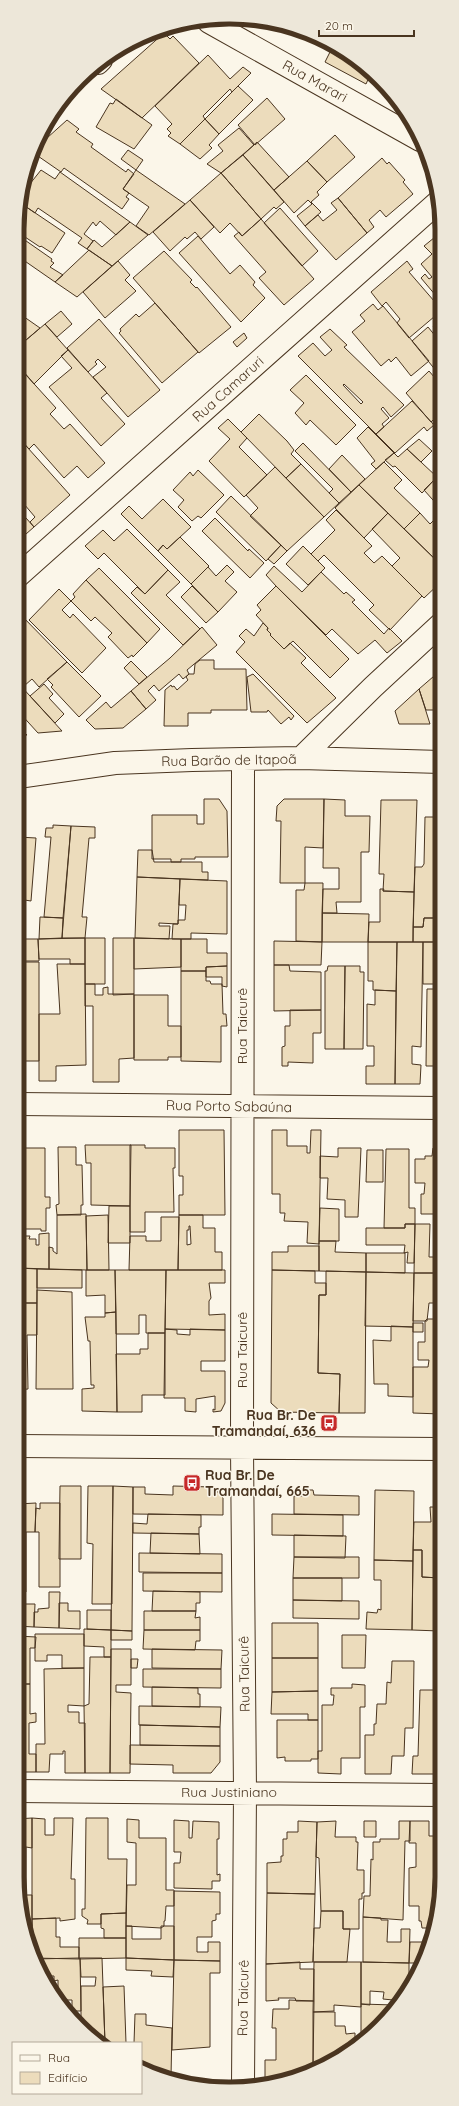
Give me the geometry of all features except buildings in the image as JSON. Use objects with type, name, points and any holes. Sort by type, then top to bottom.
[{"type":"street","name":"Rua Marari","points":[[213,24],[412,136]]},
{"type":"street","name":"Rua Camaruri","points":[[24,571],[433,206]]},
{"type":"street","points":[[301,758],[373,687],[435,630]]},
{"type":"street","name":"Rua Barão de Itapoã","points":[[24,776],[115,763],[301,758],[435,762]]},
{"type":"street","name":"Rua Taicurê","points":[[242,2082],[245,1792],[242,1448],[243,760]]},
{"type":"street","name":"Rua Porto Sabaúna","points":[[24,1104],[435,1108]]},
{"type":"street","points":[[24,1446],[435,1449]]},
{"type":"street","name":"Rua Justiniano","points":[[24,1792],[245,1792],[435,1795]]},
{"type":"place","name":"Rua Br. De Tramandaí, 636","points":[[329,1423]]},
{"type":"place","name":"Rua Br. De Tramandaí, 665","points":[[192,1483]]}]
